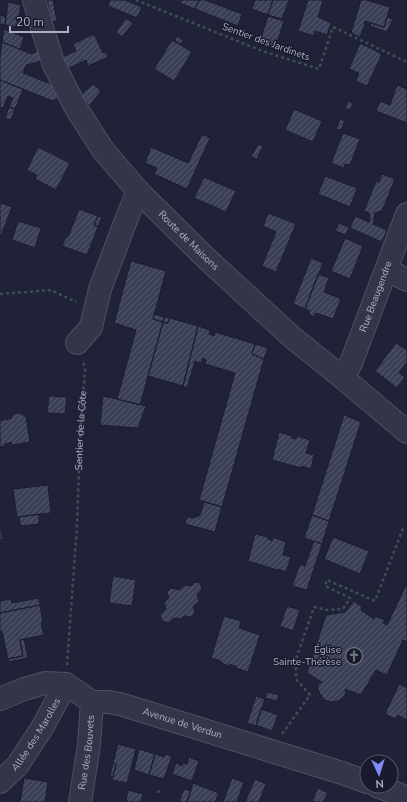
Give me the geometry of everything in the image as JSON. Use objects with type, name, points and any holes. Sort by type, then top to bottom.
[{"type":"street","name":"Route de Maisons","points":[[34,0],[54,64],[76,108],[103,150],[138,191],[208,260],[293,338],[407,432]]},
{"type":"street","points":[[77,343],[91,327],[100,289],[138,191]]},
{"type":"street","name":"Rue Beaugendre","points":[[343,378],[351,363],[407,214]]},
{"type":"street","points":[[387,270],[407,280]]},
{"type":"street","points":[[0,699],[24,689],[45,684],[66,684],[92,702]]},
{"type":"street","name":"Allée des Marolles","points":[[0,782],[17,766],[42,728],[66,684]]},
{"type":"street","name":"Avenue de Verdun","points":[[92,702],[120,704],[359,779]]},
{"type":"street","name":"Rue des Bouvets","points":[[80,802],[89,745],[92,702]]},
{"type":"path","name":"Sentier des Jardinets","points":[[136,0],[262,51],[319,69],[333,27],[407,62]]},
{"type":"path","points":[[0,294],[51,290],[94,312]]},
{"type":"path","name":"Sentier de la Côte","points":[[66,684],[77,526],[80,438],[85,370],[77,343]]},
{"type":"path","points":[[270,751],[310,696],[296,679],[296,659],[314,608],[327,610],[343,609],[350,598],[325,586],[327,580],[375,601],[404,526]]},
{"type":"building","points":[[47,0],[53,0],[57,21],[52,22]]},
{"type":"building","points":[[110,0],[125,0],[142,7],[137,18],[108,6]]},
{"type":"building","points":[[182,0],[199,0],[195,9],[180,3]]},
{"type":"building","points":[[199,0],[205,0],[242,14],[238,26],[195,9]]},
{"type":"building","points":[[255,0],[273,0],[268,15],[252,9]]},
{"type":"building","points":[[273,0],[289,0],[282,19],[268,15]]},
{"type":"building","points":[[308,0],[323,0],[318,17],[331,23],[327,35],[315,31],[314,36],[298,31]]},
{"type":"building","points":[[361,0],[390,7],[384,27],[365,21],[360,37],[351,33]]},
{"type":"building","points":[[8,2],[21,5],[17,27],[5,25]]},
{"type":"building","points":[[0,15],[6,17],[5,25],[0,24]]},
{"type":"building","points":[[268,16],[284,21],[275,49],[259,44]]},
{"type":"building","points":[[387,17],[393,19],[387,32],[370,26],[371,23],[384,27]]},
{"type":"building","points":[[126,18],[133,23],[122,37],[116,32]]},
{"type":"building","points":[[4,29],[24,37],[20,49],[2,42]]},
{"type":"building","points":[[94,34],[103,53],[105,52],[108,56],[88,66],[86,60],[67,69],[62,57],[76,51],[73,44]]},
{"type":"building","points":[[177,36],[183,40],[180,44],[175,41]]},
{"type":"building","points":[[172,40],[192,52],[174,81],[154,69]]},
{"type":"building","points":[[2,42],[31,54],[38,51],[42,61],[26,65],[23,73],[51,84],[58,98],[53,101],[0,80]]},
{"type":"building","points":[[360,43],[382,54],[367,86],[356,81],[359,73],[349,69]]},
{"type":"building","points":[[0,80],[23,89],[15,109],[9,107],[13,98],[8,96],[3,108],[0,107]]},
{"type":"building","points":[[93,84],[101,91],[89,106],[81,95]]},
{"type":"building","points":[[397,85],[407,89],[407,123],[376,111],[380,101],[390,105]]},
{"type":"building","points":[[348,101],[353,103],[350,110],[345,108]]},
{"type":"building","points":[[9,107],[15,109],[11,120],[5,118]]},
{"type":"building","points":[[294,109],[322,121],[313,142],[285,130]]},
{"type":"building","points":[[340,119],[345,121],[341,130],[336,129]]},
{"type":"building","points":[[343,133],[360,139],[350,165],[345,164],[344,168],[331,163]]},
{"type":"building","points":[[202,134],[210,138],[187,189],[154,174],[157,168],[145,163],[151,147],[188,163]]},
{"type":"building","points":[[258,144],[263,146],[257,159],[251,157]]},
{"type":"building","points":[[38,147],[70,163],[56,190],[35,179],[37,175],[27,170]]},
{"type":"building","points":[[382,174],[395,179],[382,211],[375,213],[373,224],[387,230],[382,242],[350,228],[355,216],[369,222],[369,213],[364,211],[376,181],[379,182]]},
{"type":"building","points":[[325,176],[357,188],[350,207],[318,194]]},
{"type":"building","points":[[204,177],[236,191],[226,212],[194,198]]},
{"type":"building","points":[[0,203],[12,207],[1,236],[0,236]]},
{"type":"building","points":[[79,209],[98,216],[94,225],[98,227],[87,255],[62,246],[66,237],[68,237]]},
{"type":"building","points":[[268,213],[296,224],[276,272],[262,266],[276,232],[263,226]]},
{"type":"building","points":[[98,216],[102,217],[98,227],[94,225]]},
{"type":"building","points":[[18,221],[41,228],[35,248],[12,240]]},
{"type":"building","points":[[339,223],[349,227],[346,235],[335,231]]},
{"type":"building","points":[[345,238],[363,246],[350,279],[331,271]]},
{"type":"building","points":[[311,258],[323,263],[305,309],[293,304]]},
{"type":"building","points":[[131,261],[166,271],[153,319],[163,322],[140,405],[117,399],[136,330],[114,323]]},
{"type":"building","points":[[318,274],[329,278],[324,292],[341,299],[333,319],[316,313],[314,317],[309,314],[310,311],[305,309]]},
{"type":"building","points":[[154,314],[164,317],[163,322],[153,319]]},
{"type":"building","points":[[164,317],[170,318],[168,323],[163,322]]},
{"type":"building","points":[[170,318],[198,326],[183,386],[148,376],[163,322],[168,323]]},
{"type":"building","points":[[198,326],[210,330],[209,334],[214,336],[215,332],[255,344],[252,354],[264,359],[222,507],[199,500],[235,373],[205,364],[206,360],[203,358],[201,363],[195,361],[187,388],[183,386]]},
{"type":"building","points":[[396,343],[407,350],[407,362],[399,373],[405,377],[397,388],[375,371]]},
{"type":"building","points":[[255,344],[268,348],[264,359],[252,354]]},
{"type":"building","points":[[49,396],[67,397],[65,414],[47,413]]},
{"type":"building","points":[[103,396],[146,406],[138,428],[100,425]]},
{"type":"building","points":[[20,413],[26,416],[30,442],[12,445],[11,442],[0,447],[0,421],[12,418],[11,417],[14,414]]},
{"type":"building","points":[[344,415],[361,422],[329,521],[312,515]]},
{"type":"building","points":[[279,432],[292,436],[292,438],[296,439],[297,436],[310,440],[306,453],[314,455],[311,469],[302,466],[301,468],[272,460]]},
{"type":"building","points":[[48,485],[51,513],[17,517],[13,489]]},
{"type":"building","points":[[204,502],[222,507],[215,532],[185,524],[187,517],[194,518],[200,515]]},
{"type":"building","points":[[39,514],[38,524],[22,526],[20,524],[19,517]]},
{"type":"building","points":[[312,515],[329,521],[322,544],[304,538]]},
{"type":"building","points":[[0,523],[3,539],[0,540]]},
{"type":"building","points":[[255,534],[268,537],[268,539],[272,541],[273,537],[286,542],[283,555],[291,557],[286,572],[248,561]]},
{"type":"building","points":[[333,537],[369,551],[360,574],[324,559]]},
{"type":"building","points":[[314,541],[322,544],[307,590],[292,586],[300,564],[305,566]]},
{"type":"building","points":[[113,576],[136,580],[132,606],[109,603]]},
{"type":"building","points":[[195,582],[200,583],[202,589],[197,595],[199,601],[193,606],[195,613],[191,617],[184,616],[180,619],[174,618],[169,623],[162,621],[160,615],[166,609],[164,603],[169,598],[167,592],[171,588],[179,590],[185,585],[191,586]]},
{"type":"building","name":"Église Sainte-Thérèse","points":[[407,583],[407,642],[403,640],[387,675],[376,670],[361,695],[345,689],[346,693],[338,701],[331,702],[325,700],[318,689],[318,685],[322,682],[307,673],[326,615],[345,612],[354,601],[362,607],[361,610],[374,619],[375,616],[385,620],[383,623],[387,625]]},
{"type":"building","points":[[39,598],[40,605],[0,613],[0,601],[11,599],[12,603]]},
{"type":"building","points":[[40,605],[43,623],[41,623],[44,635],[20,640],[23,656],[8,659],[2,631],[0,632],[0,613]]},
{"type":"building","points":[[287,606],[300,610],[293,631],[280,626]]},
{"type":"building","points":[[224,616],[241,621],[239,628],[260,635],[248,672],[211,658]]},
{"type":"building","points":[[24,639],[28,658],[8,662],[8,659],[23,656],[20,640]]},
{"type":"building","points":[[399,684],[407,688],[407,720],[397,715],[396,719],[385,714]]},
{"type":"building","points":[[267,692],[279,695],[277,701],[265,698]]},
{"type":"building","points":[[256,696],[265,699],[256,726],[247,723]]},
{"type":"building","points":[[261,709],[278,715],[272,731],[256,725]]},
{"type":"building","points":[[118,744],[136,749],[127,783],[112,780],[116,764],[113,763]]},
{"type":"building","points":[[139,749],[155,754],[149,775],[134,770]]},
{"type":"building","points":[[155,754],[164,757],[165,754],[172,756],[164,779],[149,775]]},
{"type":"building","points":[[189,757],[199,761],[192,781],[172,774],[176,763],[182,766],[183,763],[187,764]]},
{"type":"building","points":[[113,763],[116,764],[113,777],[110,776]]},
{"type":"building","points":[[24,778],[48,782],[45,802],[20,802]]},
{"type":"building","points":[[232,778],[244,782],[237,802],[223,802]]},
{"type":"building","points":[[255,779],[266,784],[259,802],[245,802]]},
{"type":"building","points":[[193,783],[219,793],[215,802],[187,802]]},
{"type":"building","points":[[318,788],[328,793],[323,802],[312,801]]},
{"type":"building","points":[[157,789],[161,790],[160,794],[156,793]]},
{"type":"building","points":[[184,789],[191,791],[187,802],[179,802]]},
{"type":"building","points":[[128,790],[143,794],[141,802],[126,801]]},
{"type":"place","name":"Église Sainte-Thérèse","points":[[354,656]]}]
